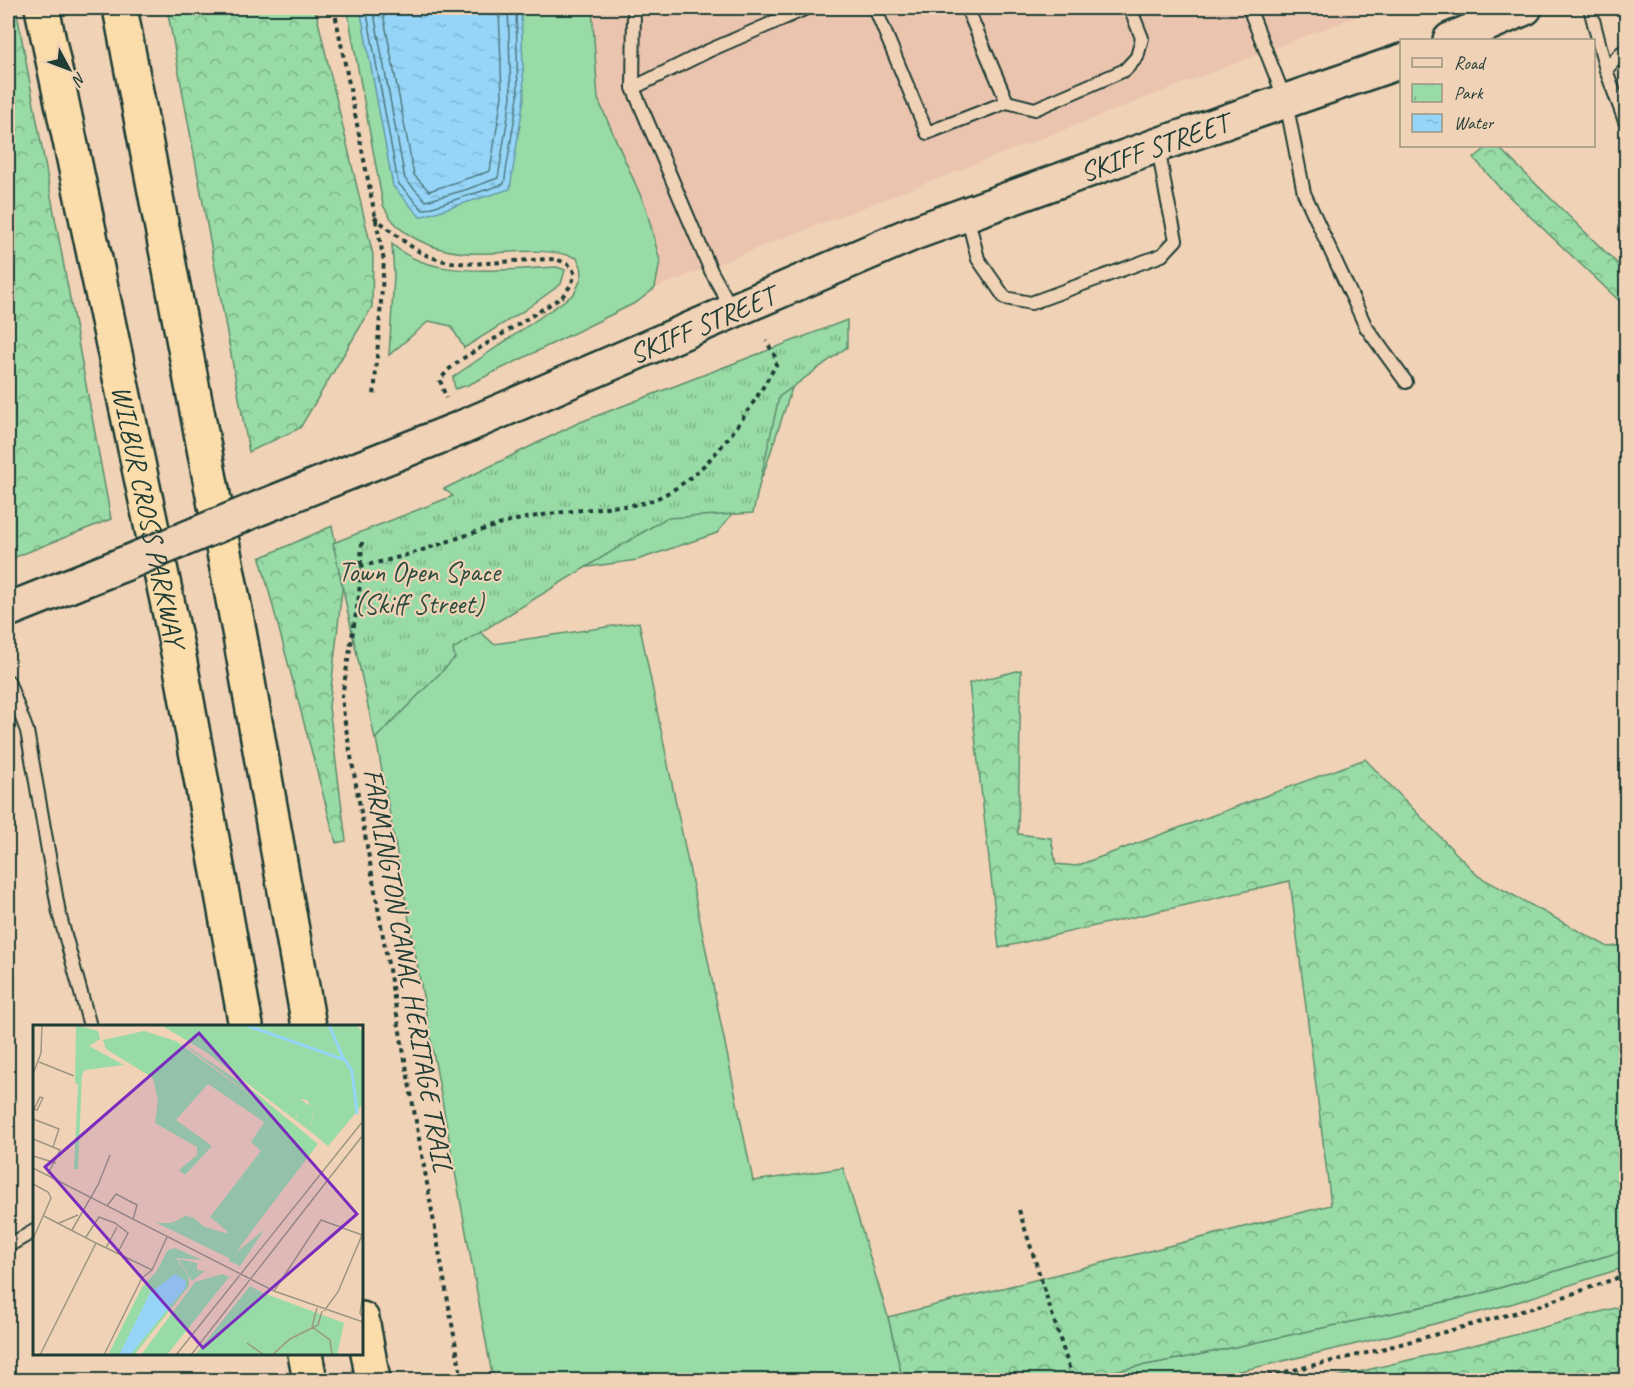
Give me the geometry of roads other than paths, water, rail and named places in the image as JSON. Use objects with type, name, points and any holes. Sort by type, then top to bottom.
[{"type":"highway","name":"WILBUR CROSS PARKWAY","points":[[42,8],[179,657],[246,1025]]},
{"type":"highway","points":[[120,8],[234,608],[309,1025]]},
{"type":"highway","points":[[363,1325],[372,1380]]},
{"type":"highway","points":[[305,1355],[310,1380]]},
{"type":"main road","points":[[1452,39],[1525,8]]},
{"type":"main road","name":"SKIFF STREET","points":[[8,610],[460,428],[914,233],[1400,61]]},
{"type":"lane","points":[[634,8],[633,88],[711,271],[734,312]]},
{"type":"lane","points":[[633,88],[708,51],[807,8]]},
{"type":"lane","points":[[875,8],[927,132],[1007,102],[1035,109],[1125,70],[1137,57],[1142,38],[1130,8]]},
{"type":"lane","points":[[967,8],[1007,102]]},
{"type":"lane","points":[[1249,8],[1286,102],[1304,193],[1366,327],[1406,382]]},
{"type":"lane","points":[[1590,8],[1606,70],[1626,124]]},
{"type":"lane","points":[[1606,70],[1621,53],[1626,51]]},
{"type":"lane","points":[[967,213],[978,259],[1005,298],[1030,303],[1162,255],[1176,240],[1158,145]]},
{"type":"lane","points":[[8,681],[27,731],[60,913],[90,1025]]},
{"type":"lane","points":[[8,1246],[33,1232]]},
{"type":"water","points":[[360,8],[521,8],[524,98],[510,189],[420,217],[393,186]]},
{"type":"park label","name":"Town Open Space (Skiff Street)","points":[[419,587]]}]
